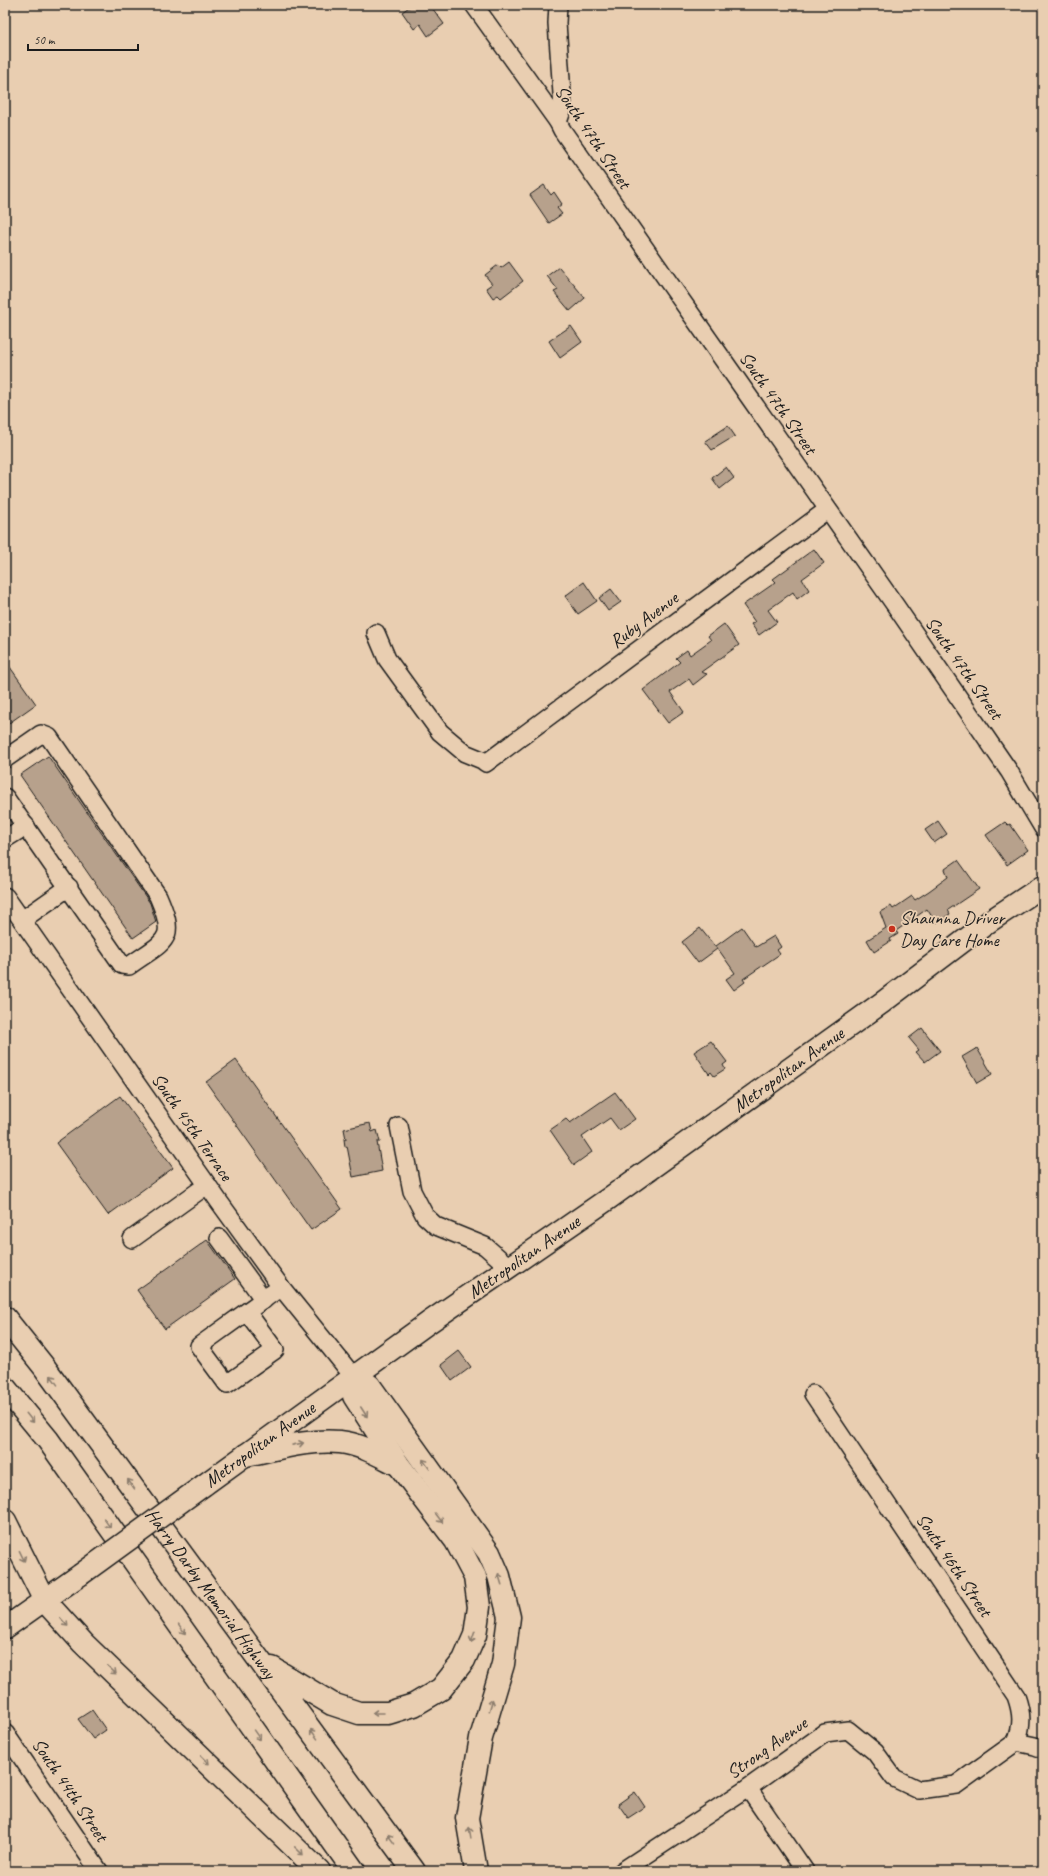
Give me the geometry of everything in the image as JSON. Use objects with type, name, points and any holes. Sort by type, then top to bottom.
[{"type":"highway","name":"Harry Darby Memorial Highway","points":[[5,1318],[45,1368],[414,1871]]},
{"type":"highway","points":[[262,1662],[332,1704],[359,1713],[388,1713],[414,1705],[441,1689],[464,1660],[475,1635],[479,1608],[474,1577],[456,1541],[398,1464],[354,1396],[353,1376]]},
{"type":"highway","points":[[353,1376],[369,1385],[489,1553],[500,1576],[509,1617],[503,1664],[481,1738],[467,1818],[476,1871]]},
{"type":"highway","points":[[5,1388],[48,1440],[354,1871]]},
{"type":"highway","points":[[246,1455],[309,1442],[341,1442],[369,1449],[398,1464]]},
{"type":"highway","points":[[5,1521],[45,1601],[84,1643],[319,1871]]},
{"type":"main road","name":"Metropolitan Avenue","points":[[5,1628],[45,1601],[353,1376],[608,1199],[883,1002],[990,921],[1043,886]]},
{"type":"street","name":"South 47th Street","points":[[474,5],[558,122],[562,130],[1009,771],[1043,828]]},
{"type":"street","points":[[558,5],[557,23],[563,108],[558,122]]},
{"type":"street","name":"Ruby Avenue","points":[[376,633],[387,659],[440,732],[464,753],[482,760],[486,764],[827,510]]},
{"type":"street","points":[[5,759],[41,734],[49,737],[158,896],[167,916],[168,931],[164,941],[129,966],[122,965],[5,797]]},
{"type":"street","points":[[5,839],[26,826]]},
{"type":"street","points":[[22,920],[69,887]]},
{"type":"street","name":"South 45th Terrace","points":[[5,896],[207,1185],[281,1288],[353,1376]]},
{"type":"street","points":[[399,1126],[412,1191],[425,1216],[436,1226],[485,1246],[509,1267]]},
{"type":"street","points":[[132,1239],[207,1185]]},
{"type":"street","points":[[219,1238],[264,1300]]},
{"type":"street","points":[[247,1312],[281,1288]]},
{"type":"street","name":"South 46th Street","points":[[813,1394],[1016,1696],[1022,1711],[1020,1731],[1016,1742]]},
{"type":"street","name":"Strong Avenue","points":[[622,1871],[748,1788],[825,1733],[848,1730],[875,1752],[894,1778],[919,1790],[956,1785],[1016,1742]]},
{"type":"street","name":"South 44th Street","points":[[5,1733],[99,1871]]},
{"type":"street","points":[[1016,1742],[1043,1749]]},
{"type":"street","points":[[748,1788],[805,1871]]},
{"type":"building","points":[[412,5],[430,5],[444,24],[428,36],[420,24],[414,29],[402,12]]},
{"type":"building","points":[[544,185],[551,195],[554,192],[562,204],[557,208],[562,214],[549,223],[530,195]]},
{"type":"building","points":[[509,262],[523,281],[501,298],[498,295],[493,298],[486,288],[492,284],[485,275],[498,265],[501,268]]},
{"type":"building","points":[[559,267],[585,298],[570,311],[554,292],[558,290],[547,276]]},
{"type":"building","points":[[571,326],[582,342],[560,358],[549,341]]},
{"type":"building","points":[[728,426],[735,436],[712,450],[705,441]]},
{"type":"building","points":[[726,467],[734,478],[720,489],[712,478]]},
{"type":"building","points":[[814,549],[824,563],[802,579],[809,590],[797,599],[793,592],[768,610],[777,622],[759,635],[751,624],[755,622],[743,605],[776,582],[773,579]]},
{"type":"building","points":[[584,582],[597,601],[578,614],[565,596]]},
{"type":"building","points":[[611,589],[621,602],[608,611],[599,598]]},
{"type":"building","points":[[724,624],[739,645],[701,672],[707,674],[693,685],[689,679],[670,692],[684,712],[668,723],[643,690],[680,662],[676,658],[687,650],[690,655],[711,640],[708,636]]},
{"type":"building","points":[[5,660],[36,704],[5,726]]},
{"type":"building","points":[[48,756],[150,903],[156,922],[133,938],[20,775]]},
{"type":"building","points":[[938,821],[947,834],[934,843],[925,830]]},
{"type":"building","points":[[1005,822],[1008,825],[1010,824],[1028,850],[1007,865],[986,835]]},
{"type":"building","points":[[958,860],[979,889],[948,910],[950,914],[936,923],[927,909],[896,931],[898,934],[890,939],[891,941],[874,952],[867,940],[886,928],[880,912],[891,906],[893,909],[912,896],[915,900],[929,891],[948,877],[945,869]]},
{"type":"building","points":[[742,927],[756,947],[774,936],[781,947],[777,950],[780,954],[743,979],[745,982],[734,990],[726,979],[735,973],[716,946]]},
{"type":"building","points":[[700,928],[717,949],[698,963],[682,942]]},
{"type":"building","points":[[922,1028],[940,1051],[925,1062],[916,1052],[919,1050],[909,1038]]},
{"type":"building","points":[[711,1041],[727,1062],[723,1065],[725,1069],[714,1076],[711,1072],[709,1074],[694,1052]]},
{"type":"building","points":[[977,1048],[992,1074],[977,1083],[962,1057]]},
{"type":"building","points":[[236,1060],[342,1209],[311,1230],[206,1082]]},
{"type":"building","points":[[615,1092],[635,1119],[619,1130],[610,1118],[582,1137],[592,1152],[574,1165],[550,1130],[566,1119],[570,1123]]},
{"type":"building","points":[[120,1096],[173,1168],[108,1215],[56,1143]]},
{"type":"building","points":[[370,1123],[372,1132],[377,1130],[380,1142],[377,1142],[382,1171],[353,1177],[347,1146],[345,1147],[344,1139],[346,1139],[344,1129]]},
{"type":"building","points":[[207,1240],[235,1279],[165,1329],[137,1290]]},
{"type":"building","points":[[459,1351],[471,1367],[452,1381],[441,1365]]},
{"type":"building","points":[[92,1710],[106,1730],[93,1739],[78,1719]]},
{"type":"building","points":[[635,1792],[645,1807],[628,1818],[618,1804]]},
{"type":"place","name":"Shaunna Driver Day Care Home","points":[[892,929]]}]
